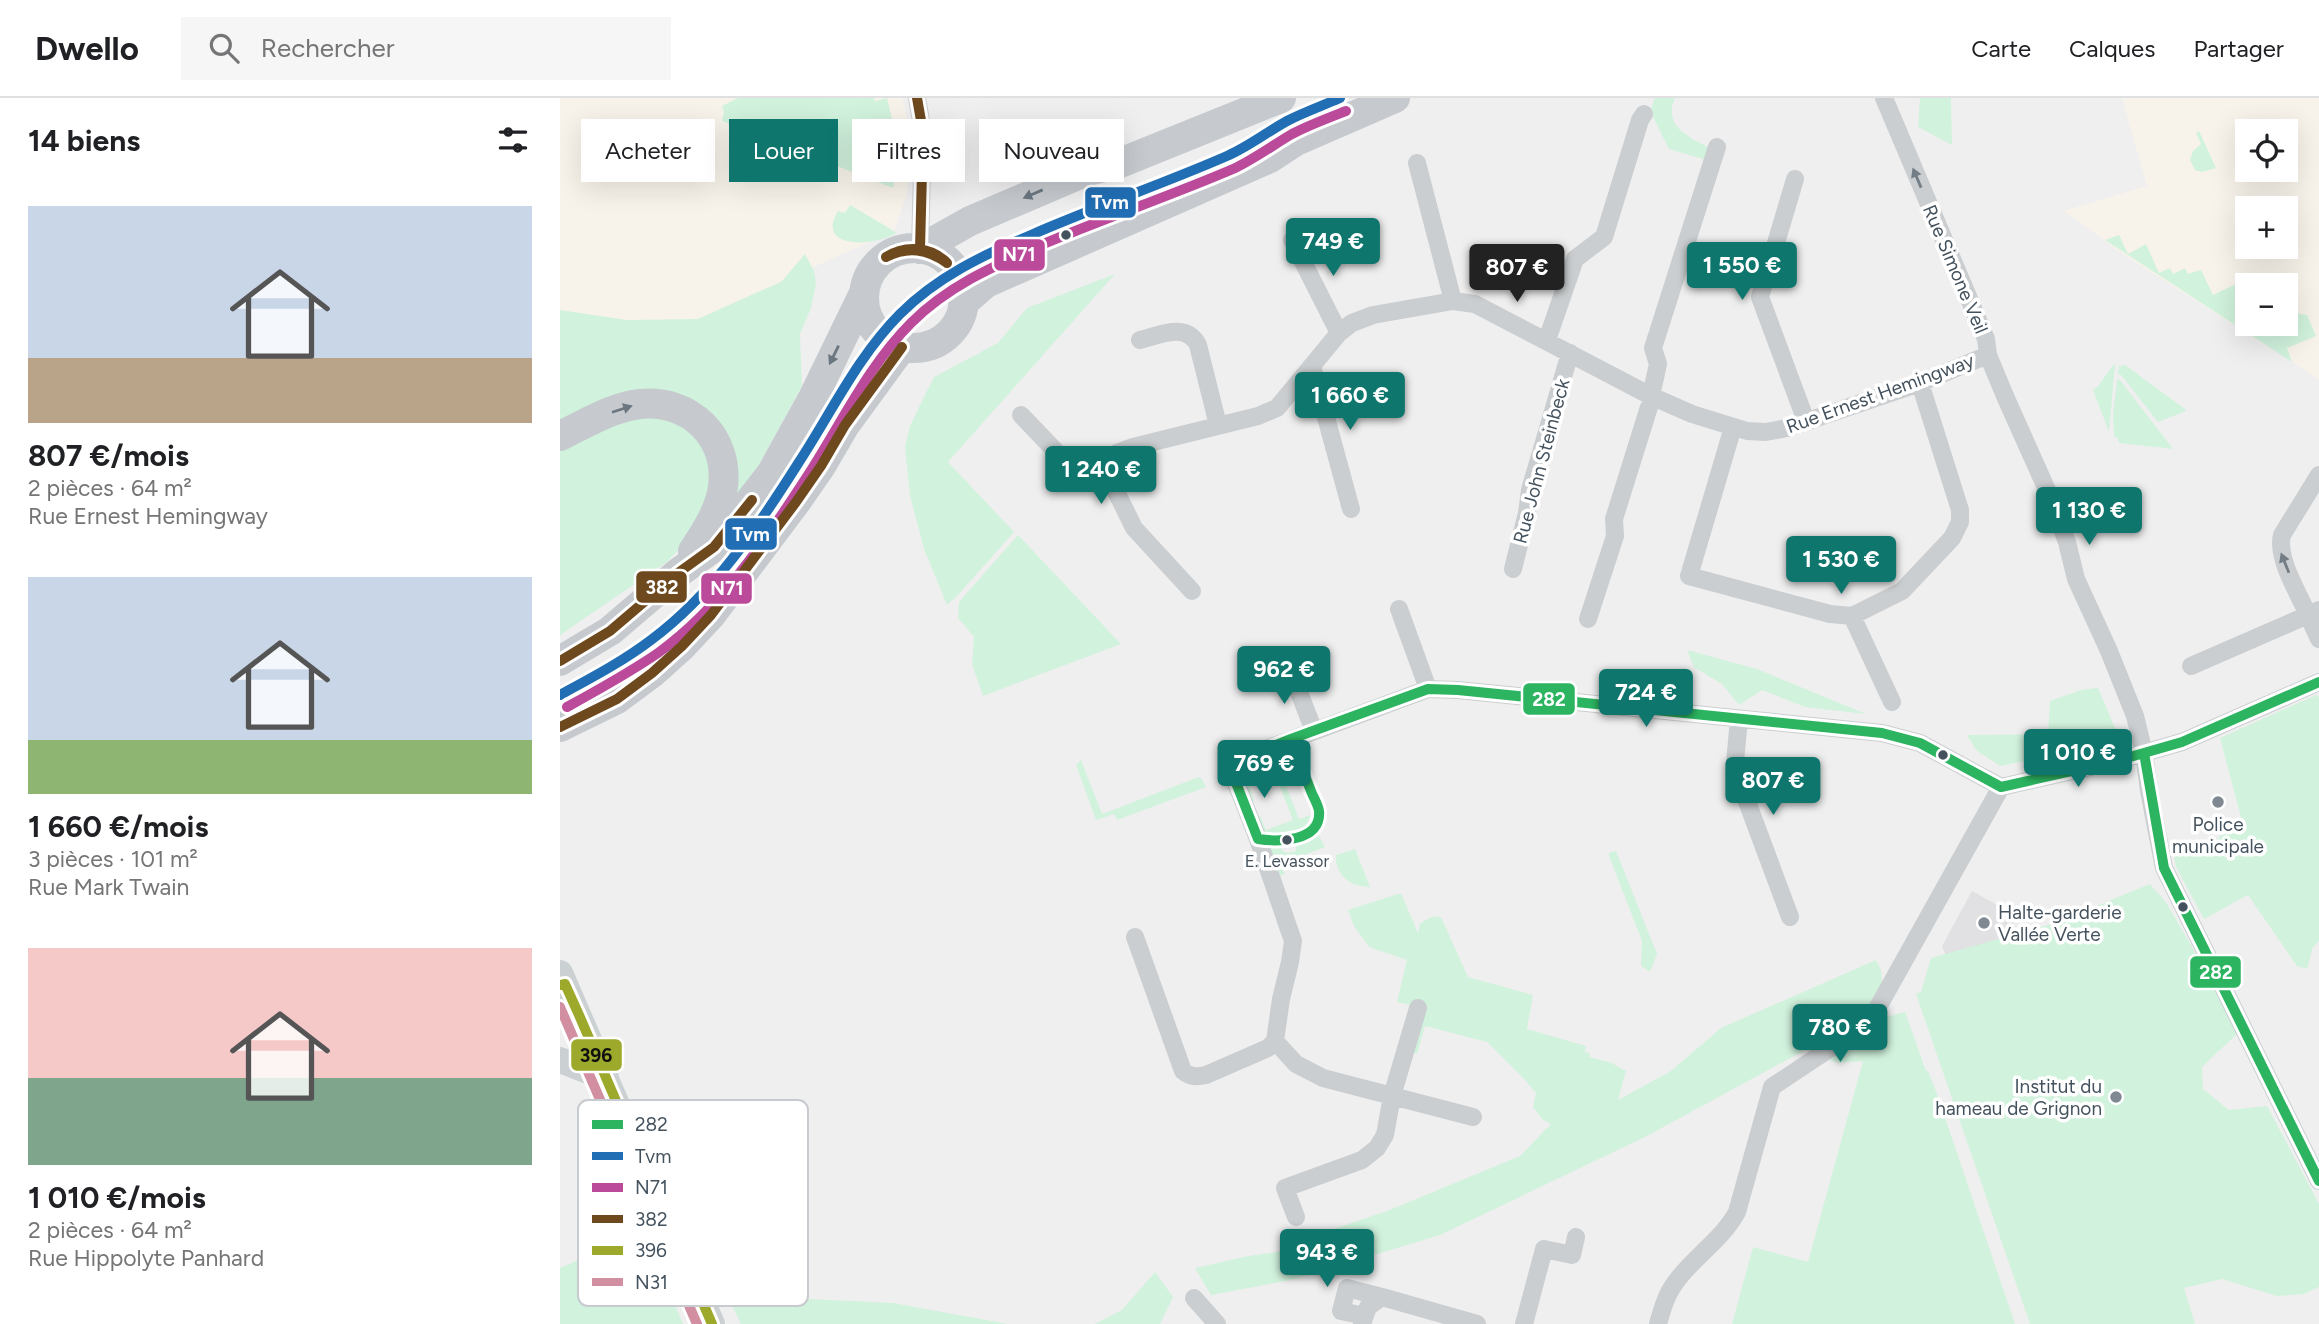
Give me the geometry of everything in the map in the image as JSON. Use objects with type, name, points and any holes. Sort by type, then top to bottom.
[{"type":"main road","points":[[920,249],[970,221],[1085,172],[1120,163],[1281,98]]},
{"type":"main road","points":[[963,303],[986,283],[1270,158],[1296,141],[1395,98]]},
{"type":"main road","points":[[560,661],[610,631],[678,573],[714,547],[771,474],[813,398],[873,269],[882,260],[902,250],[920,249],[936,254],[955,270],[962,286],[963,303],[955,327],[946,336],[923,347],[902,347],[881,336],[873,327],[864,305],[864,293]]},
{"type":"main road","points":[[560,727],[617,699],[652,673],[711,615],[796,502],[845,425],[902,347]]},
{"type":"main road","points":[[560,436],[623,407],[642,404],[662,404],[683,410],[702,423],[718,447],[723,487],[716,510],[703,536],[678,573]]},
{"type":"main road","points":[[561,983],[615,1100]]},
{"type":"main road","points":[[560,1060],[606,1079]]},
{"type":"main road","points":[[705,1306],[712,1324]]},
{"type":"street","points":[[917,98],[923,132],[920,249]]},
{"type":"street","name":"Rue Simone Veil","points":[[1884,98],[1986,339],[1988,355],[2029,455],[2051,499],[2070,549],[2076,579],[2135,716],[2164,868],[2319,1181]]},
{"type":"street","points":[[1547,340],[1575,259],[1583,251],[1600,242],[1604,236],[1644,114]]},
{"type":"street","points":[[1653,387],[1658,364],[1653,348],[1717,147]]},
{"type":"street","points":[[1417,163],[1453,301]]},
{"type":"street","points":[[1795,179],[1760,297],[1806,421]]},
{"type":"street","points":[[1292,240],[1339,333]]},
{"type":"street","name":"Rue Ernest Hemingway","points":[[1107,472],[1108,461],[1117,453],[1258,416],[1277,408],[1339,333],[1352,323],[1373,314],[1453,301],[1475,304],[1651,396],[1692,414],[1747,431],[1766,432],[1806,421],[1920,383],[1988,355]]},
{"type":"street","points":[[1140,340],[1179,331],[1193,336],[1198,345],[1219,425]]},
{"type":"street","name":"Rue John Steinbeck","points":[[1513,569],[1530,490],[1570,353]]},
{"type":"street","points":[[1312,366],[1351,509]]},
{"type":"street","points":[[1733,427],[1689,576],[1830,614],[1852,616],[1902,591],[1952,538],[1960,523],[1960,510],[1920,383]]},
{"type":"street","points":[[1588,619],[1615,536],[1614,519],[1649,407]]},
{"type":"street","points":[[1021,415],[1066,462],[1080,470],[1107,472],[1134,528],[1192,591]]},
{"type":"street","points":[[2319,475],[2280,543],[2283,558],[2314,612],[2319,639]]},
{"type":"street","points":[[1399,610],[1428,689]]},
{"type":"street","points":[[2191,666],[2314,612]]},
{"type":"street","points":[[1852,616],[1892,702]]},
{"type":"street","points":[[1290,669],[1314,731]]},
{"type":"street","points":[[1135,937],[1186,1074],[1198,1077],[1206,1075],[1262,1052],[1275,1041],[1293,942],[1233,775],[1235,765],[1242,758],[1428,689],[1882,733],[1920,743],[2001,787],[2182,742],[2319,682]]},
{"type":"street","points":[[1739,719],[1736,772],[1790,917]]},
{"type":"street","points":[[1658,1324],[1665,1300],[1675,1282],[1731,1224],[1737,1212],[1772,1087],[1872,1018],[2001,787]]},
{"type":"street","points":[[1296,1217],[1286,1188],[1371,1155],[1385,1135],[1392,1096],[1418,1008]]},
{"type":"street","points":[[1275,1041],[1296,1064],[1323,1078],[1474,1117]]},
{"type":"street","points":[[1524,1324],[1544,1248],[1572,1255],[1576,1237]]},
{"type":"street","points":[[1382,1297],[1367,1307],[1363,1320],[1341,1311],[1347,1288],[1382,1297],[1477,1324]]},
{"type":"street","points":[[1194,1298],[1217,1324]]},
{"type":"shaded area","points":[[560,98],[902,98],[907,119],[852,119],[852,182],[908,182],[907,194],[894,231],[560,380]]},
{"type":"shaded area","points":[[2122,98],[2319,98],[2319,379],[2252,336],[2298,336],[2298,273],[2235,273],[2235,325],[2126,256],[2064,211],[2147,186]]},
{"type":"shaded area","name":"Halte-garderie Vallée Verte","points":[[1972,891],[2010,912],[2020,942],[1950,964],[1942,946]]},
{"type":"green space","points":[[738,98],[874,98],[875,101],[887,98],[892,119],[852,119],[852,172],[838,166],[838,119],[729,119],[729,124],[722,121],[722,106]]},
{"type":"green space","points":[[1655,98],[1675,98],[1672,117],[1675,124],[1687,135],[1711,149],[1710,161],[1669,149],[1650,111]]},
{"type":"green space","points":[[1920,98],[1951,98],[1952,145],[1918,127]]},
{"type":"green space","points":[[2199,131],[2216,168],[2202,172],[2195,170],[2190,160],[2193,151],[2201,144],[2196,133]]},
{"type":"green space","points":[[878,182],[894,182],[893,188]]},
{"type":"green space","points":[[850,205],[896,233],[876,241],[851,242],[841,239],[834,233],[833,224],[838,211],[845,213]]},
{"type":"green space","points":[[2119,235],[2128,254],[2146,244],[2159,273],[2170,268],[2173,274],[2185,268],[2188,274],[2201,270],[2213,295],[2235,284],[2235,325],[2105,240]]},
{"type":"green space","points":[[805,254],[814,271],[816,283],[811,308],[800,334],[802,386],[737,505],[690,402],[560,424],[560,310],[627,320],[698,319],[781,282]]},
{"type":"green space","points":[[1115,274],[948,462],[1014,532],[947,605],[924,549],[910,496],[905,447],[910,426],[934,377],[998,343],[1027,308]]},
{"type":"green space","points":[[2298,312],[2307,315],[2316,336],[2287,348],[2292,362],[2252,336],[2298,336]]},
{"type":"green space","points":[[2115,364],[2109,432],[2093,390]]},
{"type":"green space","points":[[2125,365],[2186,411],[2158,422],[2118,374],[2119,366]]},
{"type":"green space","points":[[2117,379],[2173,449],[2119,443],[2117,437],[2114,437],[2113,415]]},
{"type":"green space","points":[[637,415],[682,418],[708,454],[711,492],[683,545],[667,562],[560,635],[560,448]]},
{"type":"green space","points":[[1018,535],[1121,644],[983,696],[972,664],[974,637],[958,618],[959,602]]},
{"type":"green space","points":[[1687,650],[1757,669],[1866,714],[1805,707],[1762,690],[1739,705],[1722,684],[1694,667]]},
{"type":"green space","points":[[2098,688],[2118,735],[2096,746],[2000,766],[1977,751],[1967,735],[2048,734],[2050,701],[2081,690]]},
{"type":"green space","points":[[2316,695],[2319,697],[2319,941],[2313,947],[2307,969],[2297,966],[2248,895],[2204,919],[2176,867],[2173,849],[2219,839],[2219,836],[2244,829],[2220,738]]},
{"type":"green space","points":[[1283,754],[1295,767],[1281,773],[1299,819],[1310,815],[1305,827],[1300,831],[1282,837],[1267,833],[1254,818],[1260,816],[1266,830],[1293,820],[1276,777],[1250,786],[1254,801],[1249,802],[1241,776],[1246,765],[1249,768]]},
{"type":"green space","points":[[1081,760],[1102,814],[1199,777],[1206,787],[1117,820],[1114,814],[1096,820],[1076,765]]},
{"type":"green space","points":[[1319,836],[1325,847],[1281,864],[1285,874],[1276,877],[1268,846],[1282,846],[1282,851],[1288,853],[1296,851],[1296,846]]},
{"type":"green space","points":[[1355,849],[1370,887],[1350,882],[1338,868],[1336,855]]},
{"type":"green space","points":[[1616,851],[1657,954],[1650,972],[1641,966],[1642,941],[1609,856],[1609,853]]},
{"type":"green space","name":"Institut du hameau de Grignon","points":[[2150,884],[2165,901],[2241,1030],[2202,1067],[2203,1089],[2229,1110],[2267,1106],[2319,1204],[2319,1287],[2304,1294],[2277,1296],[2222,1279],[2184,1288],[2195,1324],[2030,1324],[1916,994],[1921,992],[1931,958],[2055,923]]},
{"type":"green space","points":[[1401,893],[1418,933],[1420,924],[1433,917],[1441,917],[1468,977],[1533,995],[1527,1029],[1586,1046],[1585,1052],[1590,1053],[1589,1057],[1612,1063],[1626,1071],[1618,1100],[1671,1071],[1721,1028],[1876,960],[1881,970],[1886,1017],[1905,1012],[1936,1091],[2015,1324],[1732,1324],[1753,1247],[1808,1262],[1863,1061],[1838,1063],[1805,1050],[1645,1137],[1440,1235],[1295,1279],[1211,1295],[1195,1268],[1277,1252],[1313,1236],[1387,1211],[1520,1156],[1551,1124],[1543,1120],[1533,1107],[1536,1093],[1487,1042],[1425,1026],[1417,1054],[1413,1053],[1425,1008],[1397,1002],[1407,960],[1369,947],[1354,926],[1348,910]]},
{"type":"green space","points":[[578,1260],[578,1306],[676,1306],[683,1324],[560,1324],[560,1268]]},
{"type":"green space","points":[[1155,1272],[1173,1297],[1160,1324],[1095,1324],[1122,1310]]},
{"type":"green space","points":[[808,1299],[893,1303],[1008,1324],[741,1324],[732,1306],[808,1306]]},
{"type":"transit line","name":"382","points":[[917,98],[923,132],[920,249]]},
{"type":"transit line","name":"Tvm","points":[[560,695],[618,663],[651,640],[695,602],[733,558],[767,511],[871,348],[900,314],[929,289],[961,268],[995,251],[1227,156],[1287,121],[1340,98]]},
{"type":"transit line","name":"N71","points":[[567,707],[658,653],[681,635],[723,593],[778,521],[882,357],[911,323],[940,298],[1006,261],[1233,169],[1292,134],[1346,111]]},
{"type":"transit line","name":"382","points":[[886,257],[901,250],[918,249],[933,253],[947,263]]},
{"type":"transit line","name":"382","points":[[886,257],[910,250],[925,252],[947,263]]},
{"type":"transit line","name":"382","points":[[560,727],[617,699],[652,673],[711,615],[796,502],[845,425],[902,347]]},
{"type":"transit line","name":"382","points":[[560,661],[610,631],[678,573],[714,547],[752,500]]},
{"type":"transit line","name":"282","points":[[1291,739],[1428,689],[1458,690],[1882,733],[1920,743],[2001,787],[2116,761],[2182,742],[2319,682]]},
{"type":"transit line","name":"282","points":[[1291,739],[1318,806],[1318,821],[1314,829],[1297,838],[1258,839],[1233,769],[1238,760],[1291,739]]},
{"type":"transit line","name":"282","points":[[2144,753],[2164,868],[2319,1181]]},
{"type":"transit line","name":"396","points":[[560,985],[565,984],[616,1100]]},
{"type":"transit line","name":"N31","points":[[560,1007],[600,1100]]},
{"type":"transit line","name":"N31","points":[[689,1306],[697,1324]]},
{"type":"transit line","name":"396","points":[[704,1306],[712,1324]]},
{"type":"place","name":"Police municipale","points":[[2218,802]]},
{"type":"place","name":"E. Levassor","points":[[1287,840]]},
{"type":"place","name":"Halte-garderie Vallée Verte","points":[[1984,923]]},
{"type":"place","name":"Institut du hameau de Grignon","points":[[2116,1097]]}]
